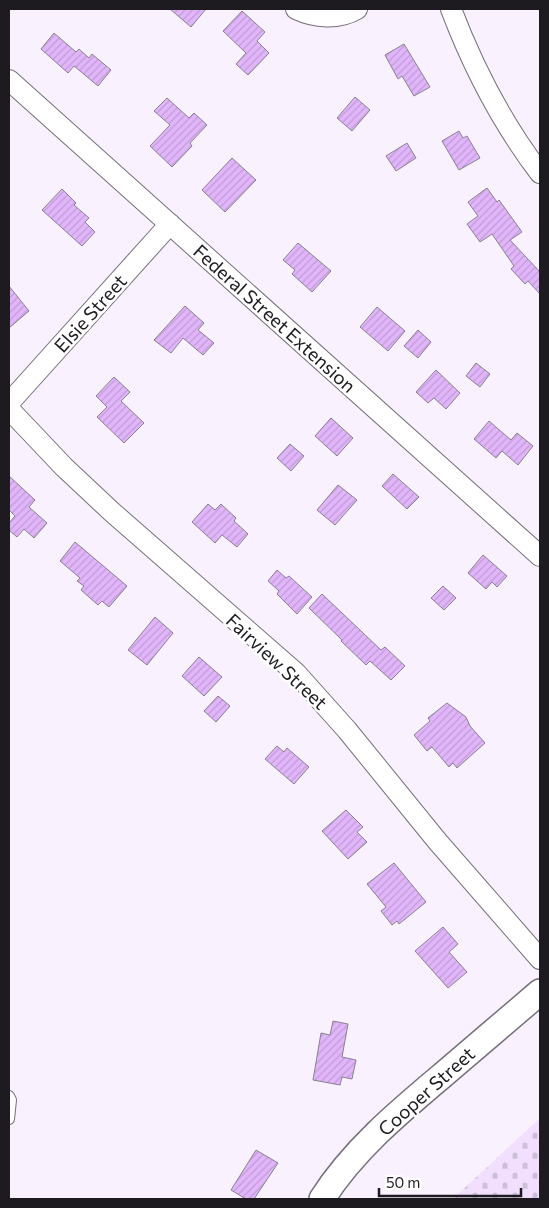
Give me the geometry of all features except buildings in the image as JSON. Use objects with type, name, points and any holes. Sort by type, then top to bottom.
[{"type":"street","points":[[296,9],[313,15],[333,16],[349,14],[357,9]]},
{"type":"street","points":[[451,9],[487,90],[516,139],[540,173]]},
{"type":"street","name":"Federal Street Extension","points":[[9,80],[540,556]]},
{"type":"street","name":"Elsie Street","points":[[9,403],[170,224]]},
{"type":"street","name":"Fairview Street","points":[[9,409],[58,461],[112,512],[296,673],[347,730],[438,842],[540,959]]},
{"type":"street","name":"Cooper Street","points":[[322,1199],[353,1159],[413,1099],[540,992]]},
{"type":"lane","points":[[9,1096],[11,1100],[9,1119]]},
{"type":"green space","points":[[540,1118],[540,1199],[457,1199],[455,1197]]}]
